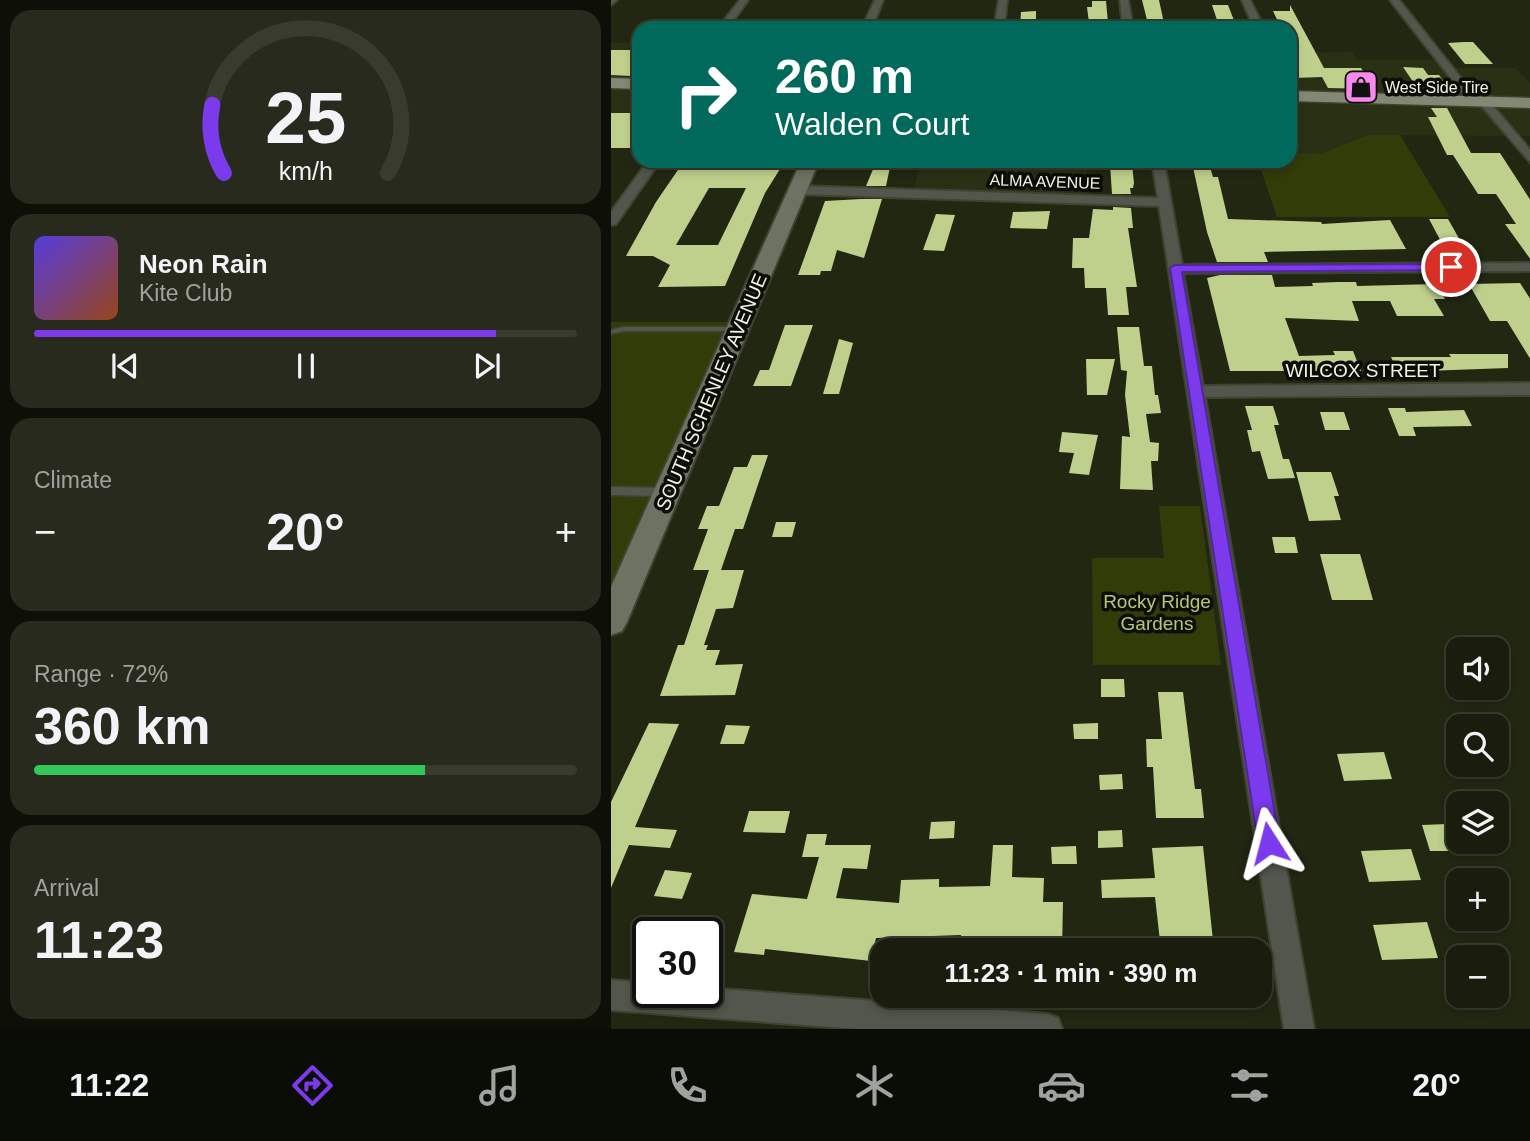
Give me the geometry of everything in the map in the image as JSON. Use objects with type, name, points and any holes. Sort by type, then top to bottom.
[{"type":"main road","points":[[611,83],[632,84]]},
{"type":"main road","points":[[1297,96],[1530,103]]},
{"type":"street","points":[[728,21],[745,0]]},
{"type":"street","points":[[870,21],[879,0]]},
{"type":"street","points":[[1000,21],[1003,0]]},
{"type":"street","points":[[1124,0],[1127,21]]},
{"type":"street","points":[[1246,0],[1256,21]]},
{"type":"street","points":[[1394,0],[1530,160]]},
{"type":"street","points":[[611,221],[649,168]]},
{"type":"street","name":"SOUTH SCHENLEY AVENUE","points":[[611,622],[808,168]]},
{"type":"street","points":[[1159,168],[1299,1029]]},
{"type":"street","name":"ALMA AVENUE","points":[[798,190],[1164,202]]},
{"type":"street","points":[[1175,268],[1530,267]]},
{"type":"street","name":"WILCOX STREET","points":[[1195,392],[1530,390]]},
{"type":"street","points":[[611,995],[1047,1029]]},
{"type":"lane","points":[[611,331],[738,329]]},
{"type":"lane","points":[[611,491],[668,492]]},
{"type":"shaded area","points":[[611,43],[632,43],[632,123],[611,123]]},
{"type":"shaded area","points":[[1352,52],[1358,60],[1442,60],[1448,68],[1516,68],[1530,83],[1530,136],[1368,135],[1322,153],[1297,154],[1297,53]]},
{"type":"shaded area","points":[[919,168],[1086,168],[1088,199],[913,194]]},
{"type":"green space","points":[[1368,135],[1400,135],[1450,217],[1277,217],[1260,168],[1297,168],[1297,154],[1322,153]]},
{"type":"green space","points":[[611,322],[741,322],[611,613]]},
{"type":"green space","name":"Rocky Ridge Gardens","points":[[1159,506],[1200,506],[1221,665],[1093,665],[1092,558],[1164,558]]},
{"type":"building","points":[[1142,0],[1159,0],[1164,21],[1147,21]]},
{"type":"building","points":[[1092,1],[1106,1],[1108,21],[1089,21],[1087,7],[1092,7]]},
{"type":"building","points":[[1212,5],[1228,5],[1234,21],[1217,21]]},
{"type":"building","points":[[1290,5],[1324,68],[1361,68],[1374,89],[1328,88],[1322,77],[1297,78],[1297,21],[1278,21],[1273,11],[1290,11]]},
{"type":"building","points":[[1036,11],[1036,21],[1020,21],[1021,12]]},
{"type":"building","points":[[1473,42],[1493,64],[1465,64],[1448,43]]},
{"type":"building","points":[[611,50],[632,50],[632,75],[611,75]]},
{"type":"building","points":[[1403,67],[1423,68],[1428,75],[1439,75],[1452,92],[1420,92]]},
{"type":"building","points":[[1431,108],[1447,108],[1471,153],[1500,153],[1531,201],[1531,260],[1505,224],[1516,224],[1496,194],[1478,194],[1453,155],[1447,155],[1428,117],[1437,117]]},
{"type":"building","points":[[611,113],[632,113],[632,148],[611,148]]},
{"type":"building","points":[[679,168],[780,169],[765,193],[725,286],[658,287],[670,265],[653,256],[626,256],[656,202]],"holes":[[[709,188],[746,188],[718,245],[676,245]]]},
{"type":"building","points":[[874,168],[890,168],[886,186],[866,186]]},
{"type":"building","points":[[1110,168],[1132,168],[1134,183],[1133,188],[1130,188],[1131,194],[1112,194]]},
{"type":"building","points":[[1193,168],[1210,168],[1213,177],[1218,177],[1228,219],[1322,224],[1390,220],[1406,249],[1264,252],[1268,262],[1217,262],[1207,232]]},
{"type":"building","points":[[882,199],[864,258],[837,250],[831,271],[821,271],[820,275],[798,275],[825,201]]},
{"type":"building","points":[[1113,207],[1131,208],[1133,228],[1128,228],[1137,287],[1126,287],[1129,315],[1108,315],[1106,288],[1085,288],[1084,268],[1072,268],[1073,238],[1089,238],[1093,209],[1113,210]]},
{"type":"building","points":[[1050,211],[1047,229],[1010,228],[1013,212]]},
{"type":"building","points":[[936,214],[955,215],[944,251],[923,250]]},
{"type":"building","points":[[1429,219],[1448,219],[1465,249],[1445,249]]},
{"type":"building","points":[[1220,275],[1272,275],[1275,287],[1338,282],[1356,282],[1357,286],[1437,284],[1445,299],[1434,299],[1444,316],[1397,316],[1390,301],[1352,301],[1359,321],[1285,318],[1299,356],[1335,355],[1333,351],[1353,351],[1361,371],[1230,371],[1207,278]]},
{"type":"building","points":[[1520,283],[1531,300],[1531,360],[1507,321],[1490,321],[1469,284]]},
{"type":"building","points":[[785,325],[813,325],[791,386],[753,386],[760,370],[769,370]]},
{"type":"building","points":[[1117,327],[1139,327],[1144,366],[1152,366],[1155,395],[1158,395],[1161,413],[1146,414],[1150,442],[1159,443],[1158,461],[1151,461],[1153,490],[1120,489],[1122,436],[1130,437],[1125,395],[1127,371],[1121,370]]},
{"type":"building","points":[[839,339],[853,343],[839,394],[823,394]]},
{"type":"building","points":[[1449,354],[1508,354],[1508,368],[1398,372],[1391,357],[1451,357]]},
{"type":"building","points":[[1086,359],[1115,359],[1107,395],[1087,395]]},
{"type":"building","points":[[1245,406],[1273,406],[1279,425],[1274,425],[1283,459],[1289,459],[1295,478],[1268,479],[1260,451],[1252,452],[1247,430],[1252,430]]},
{"type":"building","points":[[1388,408],[1405,408],[1406,412],[1464,410],[1472,426],[1413,427],[1416,436],[1399,436]]},
{"type":"building","points":[[1320,412],[1344,412],[1350,430],[1325,430]]},
{"type":"building","points":[[1062,432],[1098,435],[1089,475],[1069,473],[1074,453],[1059,452]]},
{"type":"building","points":[[752,455],[768,455],[743,529],[735,529],[721,570],[693,570],[708,529],[698,529],[707,506],[719,506],[734,467],[747,467]]},
{"type":"building","points":[[1296,472],[1331,472],[1339,496],[1334,496],[1341,520],[1309,521]]},
{"type":"building","points":[[776,522],[796,522],[792,537],[772,537]]},
{"type":"building","points":[[1272,537],[1295,537],[1298,553],[1275,553]]},
{"type":"building","points":[[1320,554],[1360,554],[1373,600],[1332,600]]},
{"type":"building","points":[[709,570],[744,570],[733,608],[716,609],[704,645],[708,645],[706,650],[720,650],[715,665],[743,664],[735,695],[660,696],[678,645],[684,645]]},
{"type":"building","points":[[1101,679],[1124,679],[1125,697],[1101,697]]},
{"type":"building","points":[[1158,692],[1183,692],[1195,789],[1201,789],[1204,818],[1156,818],[1153,767],[1147,767],[1146,739],[1162,739]]},
{"type":"building","points":[[649,723],[679,724],[635,827],[677,830],[670,848],[629,845],[611,888],[611,802]]},
{"type":"building","points":[[1098,723],[1098,739],[1074,739],[1073,724]]},
{"type":"building","points":[[726,725],[750,726],[744,744],[720,744]]},
{"type":"building","points":[[1384,752],[1392,779],[1344,781],[1337,754]]},
{"type":"building","points":[[1122,774],[1123,789],[1100,790],[1099,775]]},
{"type":"building","points":[[749,811],[790,811],[785,833],[743,832]]},
{"type":"building","points":[[955,821],[954,838],[929,839],[931,822]]},
{"type":"building","points":[[1446,824],[1446,851],[1430,851],[1422,825]]},
{"type":"building","points":[[1122,830],[1123,847],[1098,848],[1098,831]]},
{"type":"building","points":[[807,834],[827,834],[825,845],[871,845],[867,869],[843,868],[836,898],[899,903],[901,880],[939,879],[939,887],[990,886],[993,845],[1013,845],[1012,877],[1044,878],[1043,902],[1063,902],[1062,938],[961,938],[961,935],[870,938],[870,961],[765,949],[764,955],[734,952],[752,894],[807,899],[819,857],[802,857]]},
{"type":"building","points":[[1076,846],[1077,864],[1052,864],[1051,847]]},
{"type":"building","points":[[1203,846],[1213,938],[1160,938],[1155,897],[1102,898],[1101,880],[1155,878],[1152,848]]},
{"type":"building","points":[[1411,849],[1421,880],[1369,882],[1361,851]]},
{"type":"building","points":[[665,870],[692,873],[682,899],[654,896]]},
{"type":"building","points":[[1427,922],[1438,958],[1382,960],[1373,925]]},
{"type":"place","name":"West Side Tire","points":[[1361,87]]},
{"type":"route","points":[[1269,843],[1175,268],[1451,267]]}]
